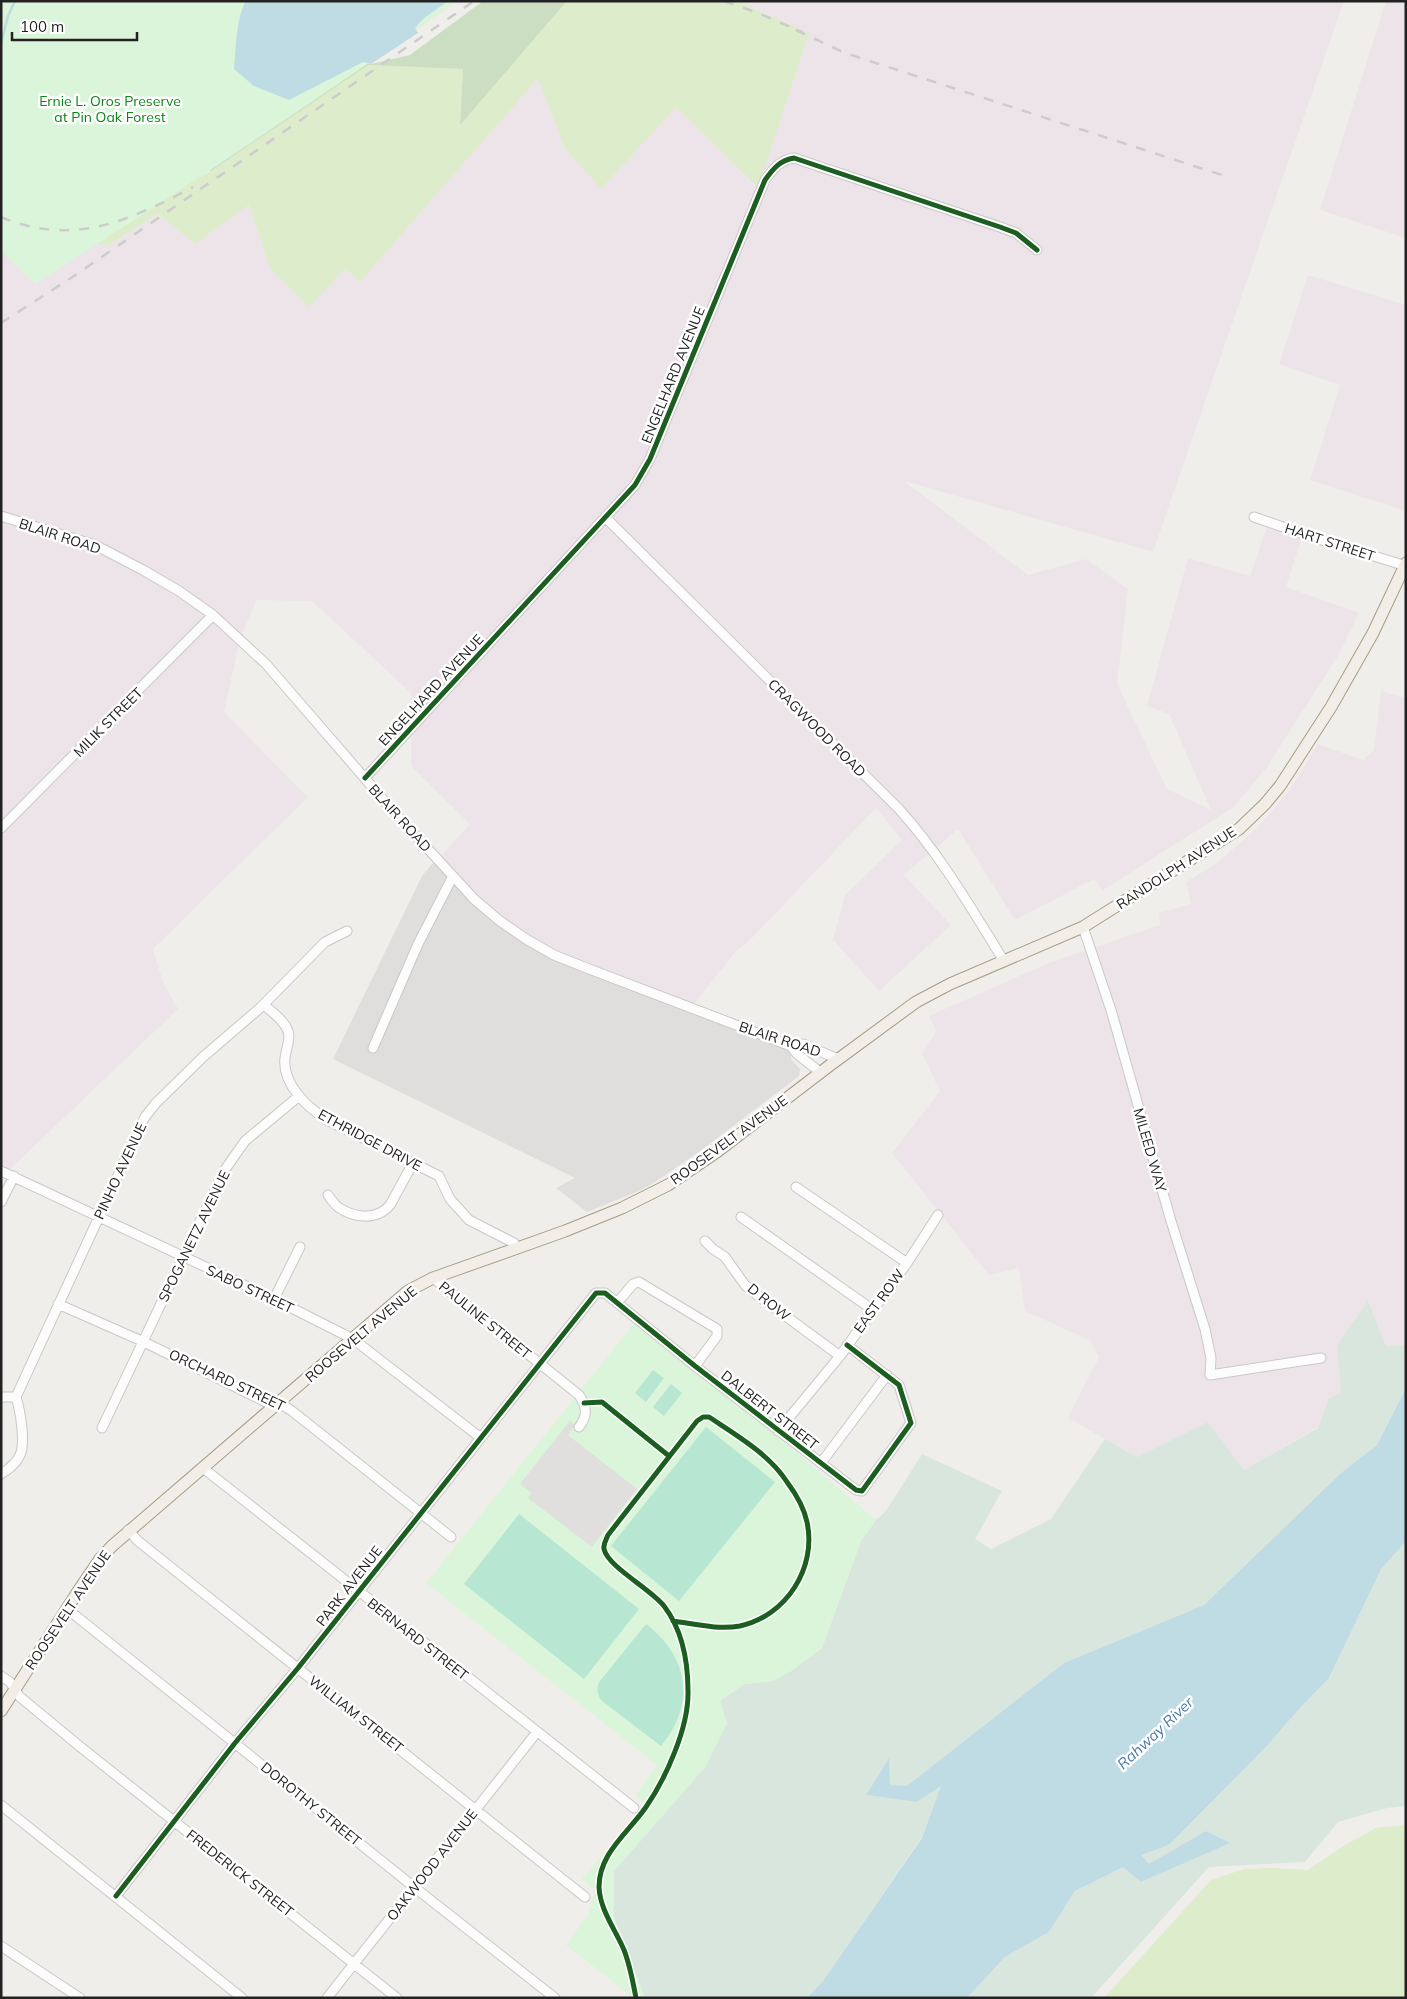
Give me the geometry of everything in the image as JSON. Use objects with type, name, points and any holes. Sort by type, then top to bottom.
[{"type":"main road","name":"RANDOLPH AVENUE","points":[[838,1059],[916,1002],[940,989],[1083,927],[1225,839],[1253,817],[1265,804],[1302,752],[1352,672],[1373,633],[1405,565]]},
{"type":"main road","name":"ROOSEVELT AVENUE","points":[[1,1711],[100,1559],[128,1530],[277,1405],[408,1291],[433,1278],[517,1249],[622,1208],[668,1184],[718,1151],[838,1059]]},
{"type":"street","name":"ENGELHARD AVENUE","points":[[365,778],[635,485],[650,459],[765,180],[773,168],[780,163],[794,158],[975,217],[1016,233],[1036,250]]},
{"type":"street","name":"BLAIR ROAD","points":[[1,516],[95,545],[179,591],[213,615],[266,664],[475,900],[526,939],[554,955],[791,1046],[804,1044],[838,1059]]},
{"type":"street","name":"CRAGWOOD ROAD","points":[[605,517],[919,831],[944,864],[1004,961]]},
{"type":"street","name":"HART STREET","points":[[1254,517],[1312,538],[1405,565]]},
{"type":"street","name":"MILIK STREET","points":[[1,828],[213,615]]},
{"type":"street","points":[[373,1048],[418,944],[453,876]]},
{"type":"street","name":"MILEED WAY","points":[[1083,927],[1111,1010],[1171,1221],[1205,1329],[1212,1358],[1210,1374],[1321,1358]]},
{"type":"street","name":"PINHO AVENUE","points":[[16,1397],[145,1117],[156,1103],[203,1057],[264,1005],[326,942],[347,931]]},
{"type":"street","name":"ETHRIDGE DRIVE","points":[[264,1005],[285,1025],[289,1034],[285,1060],[292,1086],[317,1114],[439,1176],[450,1199],[469,1220],[514,1243],[517,1249]]},
{"type":"street","points":[[791,1046],[797,1054],[820,1072]]},
{"type":"street","name":"SPOGANETZ AVENUE","points":[[102,1428],[224,1171],[245,1141],[299,1096]]},
{"type":"street","points":[[328,1195],[337,1206],[352,1214],[375,1215],[385,1211],[390,1205],[413,1163]]},
{"type":"street","name":"SABO STREET","points":[[1,1171],[183,1258],[274,1299],[353,1339],[481,1438]]},
{"type":"street","points":[[1,1202],[14,1176]]},
{"type":"street","points":[[796,1188],[907,1263]]},
{"type":"street","name":"EAST ROW","points":[[778,1431],[840,1356],[907,1263],[938,1215]]},
{"type":"street","points":[[742,1217],[873,1310]]},
{"type":"street","name":"D ROW","points":[[705,1241],[725,1257],[745,1284],[761,1298],[840,1356]]},
{"type":"street","points":[[274,1299],[300,1246]]},
{"type":"street","name":"PAULINE STREET","points":[[433,1278],[579,1395],[584,1403],[585,1419],[579,1427]]},
{"type":"street","points":[[618,1303],[633,1284],[639,1282],[717,1329],[717,1336],[695,1366]]},
{"type":"street","name":"PARK AVENUE","points":[[116,1896],[235,1743],[298,1668],[539,1363],[594,1295],[600,1292]]},
{"type":"street","name":"DALBERT STREET","points":[[600,1292],[618,1303],[695,1366],[856,1490],[862,1491],[911,1423],[899,1385],[887,1376]]},
{"type":"street","name":"ORCHARD STREET","points":[[58,1304],[144,1342],[263,1400],[292,1411],[451,1537]]},
{"type":"street","points":[[821,1463],[887,1376],[847,1345]]},
{"type":"street","points":[[1,1396],[16,1397],[20,1409],[22,1445],[20,1454],[13,1467],[1,1474]]},
{"type":"street","name":"BERNARD STREET","points":[[203,1468],[634,1808]]},
{"type":"street","name":"WILLIAM STREET","points":[[128,1530],[138,1541],[476,1808],[585,1897]]},
{"type":"street","name":"DOROTHY STREET","points":[[66,1610],[76,1616],[555,1998]]},
{"type":"street","name":"FREDERICK STREET","points":[[1,1676],[10,1682],[20,1697],[397,1998]]},
{"type":"street","name":"OAKWOOD AVENUE","points":[[327,1998],[537,1732]]},
{"type":"street","points":[[1,1805],[242,1998]]},
{"type":"street","points":[[1,1946],[80,1998]]},
{"type":"shaded area","points":[[738,1],[1344,1],[1153,552],[904,481],[1028,575],[1086,559],[1128,589],[1117,684],[1167,789],[1211,810],[1169,714],[1147,706],[1188,558],[1250,576],[1267,527],[1302,537],[1286,587],[1359,613],[1339,654],[1267,767],[1234,807],[1103,890],[1094,879],[1015,920],[958,829],[904,875],[951,925],[879,991],[833,940],[845,895],[902,840],[876,808],[749,941],[737,950],[690,1009],[512,931],[438,859],[470,824],[411,766],[411,693],[312,601],[257,600],[240,638],[224,712],[308,797],[153,949],[163,982],[178,1009],[5,1174],[1,1172],[1,231],[108,245],[158,214],[195,244],[249,205],[270,269],[345,269],[360,282],[538,77],[565,149],[601,189],[676,106],[757,188],[809,33]]},
{"type":"shaded area","points":[[1386,1],[1406,1],[1406,238],[1320,210]]},
{"type":"shaded area","points":[[1308,275],[1406,305],[1406,511],[1310,480],[1340,385],[1279,364]]},
{"type":"shaded area","points":[[1381,691],[1406,698],[1406,1345],[1386,1346],[1368,1302],[1337,1345],[1341,1393],[1329,1398],[1318,1427],[1244,1470],[1208,1422],[1137,1457],[1068,1418],[1099,1357],[1091,1341],[1025,1311],[1019,1268],[989,1275],[892,1153],[940,1091],[922,1054],[936,1031],[929,1016],[1049,963],[1160,925],[1159,913],[1191,904],[1186,882],[1217,863],[1256,829],[1289,791],[1318,744],[1363,760],[1374,750]]},
{"type":"shaded area","points":[[437,858],[526,939],[791,1046],[791,1059],[800,1069],[799,1076],[699,1152],[652,1184],[587,1212],[556,1188],[575,1178],[333,1059],[422,876]]},
{"type":"shaded area","points":[[1368,1301],[1386,1346],[1406,1345],[1406,1388],[1377,1445],[1341,1473],[1204,1605],[1064,1663],[907,1787],[890,1785],[888,1759],[866,1795],[917,1802],[942,1785],[922,1837],[823,1981],[807,1998],[645,1998],[614,1918],[614,1871],[706,1766],[720,1701],[744,1684],[773,1681],[791,1671],[822,1648],[861,1541],[876,1520],[886,1511],[922,1454],[1002,1491],[975,1539],[991,1549],[1051,1519],[1105,1439],[1137,1457],[1208,1422],[1244,1470],[1318,1428],[1329,1398],[1341,1393],[1337,1345]]},
{"type":"shaded area","points":[[570,1421],[575,1425],[568,1435],[637,1489],[592,1547],[528,1498],[532,1493],[520,1484]]},
{"type":"shaded area","points":[[1406,1541],[1406,1806],[1387,1808],[1338,1822],[1305,1862],[1209,1867],[1091,1998],[967,1998],[1005,1957],[1049,1932],[1075,1891],[1123,1867],[1141,1882],[1229,1843],[1206,1831],[1149,1865],[1141,1855],[1169,1845],[1265,1748],[1329,1678],[1381,1568]]},
{"type":"green space","points":[[1,1],[371,64],[410,55],[483,1],[567,1],[460,125],[463,69],[368,65],[211,171]]},
{"type":"green space","name":"Ernie L. Oros Preserve at Pin Oak Forest","points":[[1,1],[458,1],[248,145],[35,284],[1,251]]},
{"type":"green space","points":[[567,1],[738,1],[809,33],[758,188],[676,107],[601,189],[565,149],[538,78],[360,282],[345,269],[309,307],[270,269],[249,205],[195,244],[158,214],[108,245],[20,239],[119,217],[211,171],[367,65],[463,69],[460,124]]},
{"type":"green space","points":[[636,1321],[695,1366],[876,1520],[861,1541],[822,1648],[791,1671],[773,1681],[744,1684],[720,1700],[727,1723],[706,1766],[614,1871],[614,1918],[645,1998],[630,1998],[631,1996],[566,1945],[589,1913],[595,1890],[582,1879],[645,1804],[636,1795],[657,1765],[426,1583]]},
{"type":"green space","points":[[653,1370],[664,1378],[646,1402],[635,1393]]},
{"type":"green space","points":[[671,1384],[682,1393],[664,1416],[653,1407]]},
{"type":"green space","points":[[706,1427],[775,1482],[679,1601],[611,1546]]},
{"type":"green space","points":[[519,1514],[639,1609],[584,1679],[464,1584]]},
{"type":"green space","points":[[646,1624],[671,1651],[679,1666],[683,1682],[683,1698],[679,1714],[672,1730],[661,1746],[602,1701],[598,1691],[600,1681]]},
{"type":"green space","points":[[1406,1825],[1406,1998],[1104,1998],[1211,1880],[1244,1869],[1308,1870],[1345,1845],[1376,1828]]},
{"type":"water","points":[[246,1],[448,1],[423,19],[415,28],[418,33],[371,64],[363,62],[289,100],[254,86],[234,69],[238,25]]},
{"type":"water","name":"Rahway River","points":[[1406,1388],[1406,1541],[1381,1569],[1329,1678],[1265,1748],[1169,1845],[1141,1855],[1149,1864],[1206,1831],[1230,1843],[1141,1882],[1123,1867],[1075,1891],[1049,1932],[1005,1957],[967,1998],[807,1998],[823,1981],[922,1838],[941,1786],[917,1802],[866,1795],[889,1758],[890,1785],[907,1786],[1064,1663],[1204,1605],[1341,1473],[1377,1445]]},
{"type":"waterway","points":[[1,43],[8,16],[15,1]]},
{"type":"railway","points":[[1,323],[74,276],[474,1]]},
{"type":"railway","points":[[724,1],[802,32]]},
{"type":"railway","points":[[796,30],[845,53],[1228,177]]},
{"type":"railway","points":[[1,217],[27,226],[52,230],[77,230],[123,219],[193,187]]},
{"type":"cycle path","points":[[365,778],[635,485],[650,459],[765,180],[777,166],[794,158],[1016,233],[1037,250]]},
{"type":"cycle path","points":[[116,1896],[235,1743],[298,1668],[596,1293],[605,1293],[695,1366],[856,1490],[862,1491],[911,1423],[899,1385],[847,1345]]},
{"type":"cycle path","points":[[584,1403],[602,1402],[669,1456]]},
{"type":"cycle path","points":[[636,1998],[626,1956],[602,1904],[599,1887],[600,1875],[609,1854],[654,1795],[675,1752],[685,1720],[688,1680],[680,1636],[664,1606],[650,1592],[613,1563],[607,1556],[604,1545],[608,1535],[697,1421],[703,1417],[709,1417],[762,1454],[780,1472],[802,1506],[806,1517],[809,1539],[807,1556],[794,1588],[784,1601],[756,1621],[732,1627],[706,1626],[673,1621]]}]
